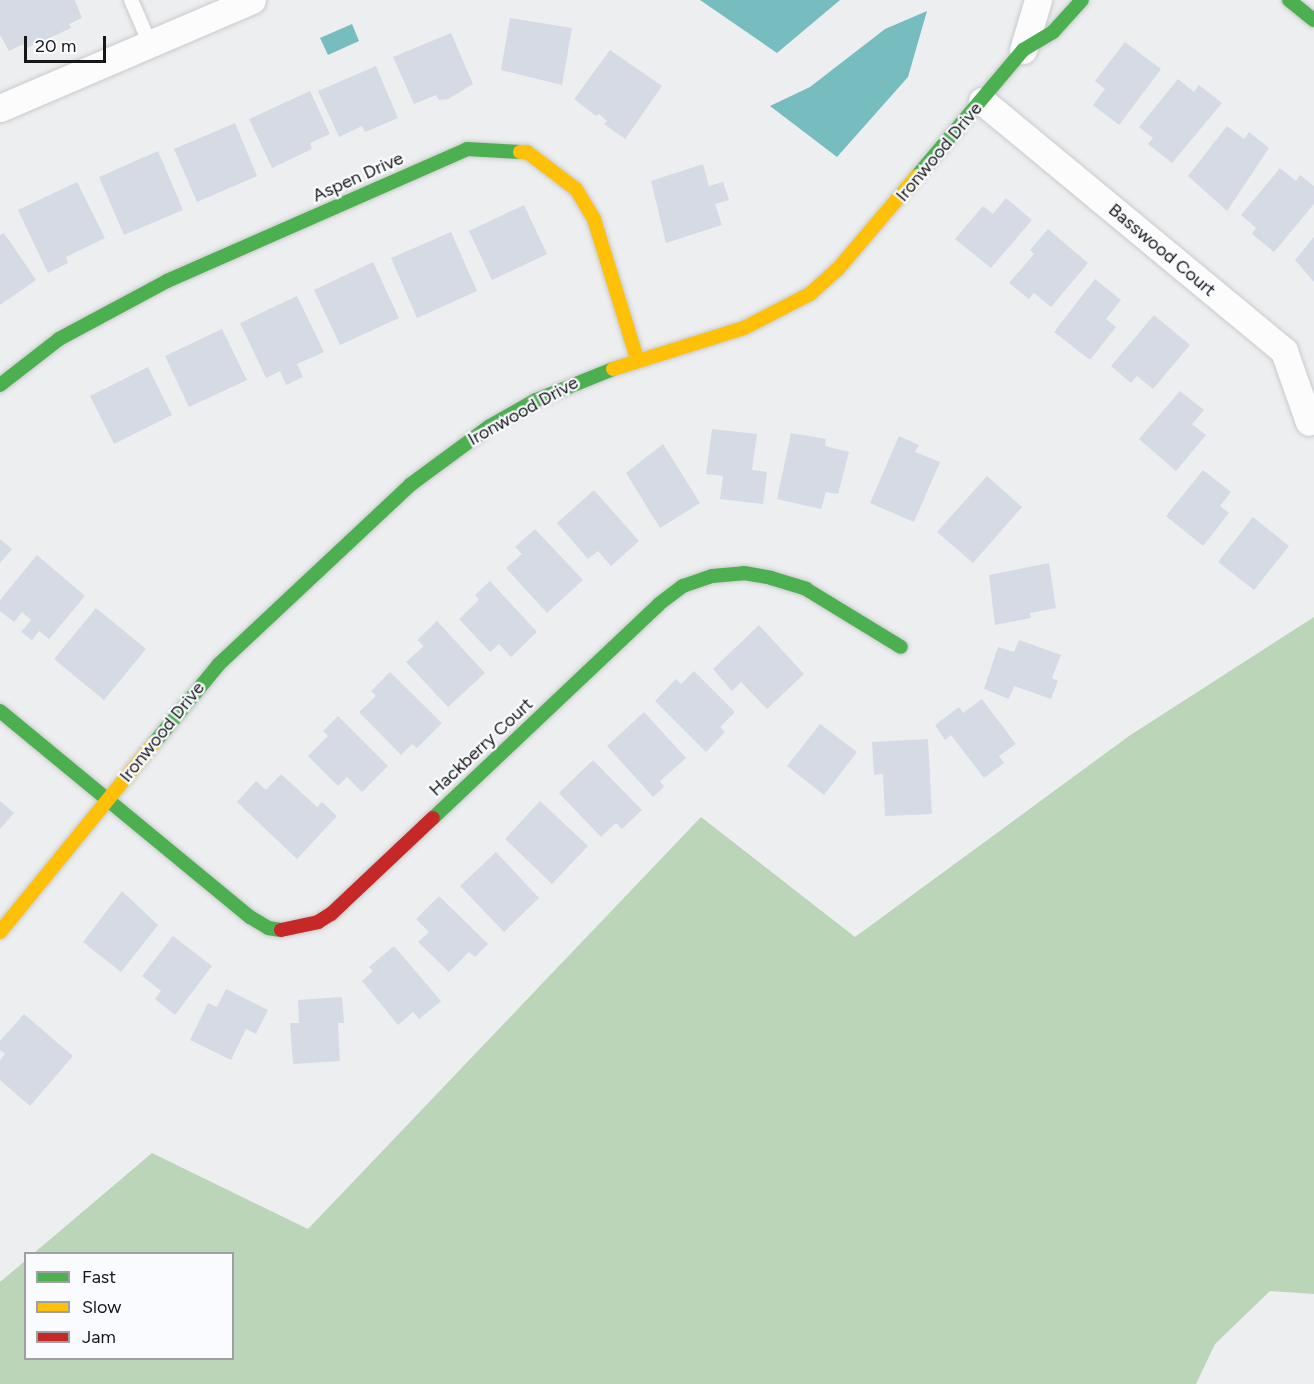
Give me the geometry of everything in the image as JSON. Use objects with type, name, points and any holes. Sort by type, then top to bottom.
[{"type":"street","points":[[0,108],[252,0]]},
{"type":"street","name":"Ironwood Drive","points":[[1023,50],[1038,0]]},
{"type":"street","name":"Ironwood Drive","points":[[0,932],[219,664],[410,485],[490,426],[586,377],[637,359],[744,328],[810,294],[838,269],[1023,50],[1053,32],[1083,0]]},
{"type":"street","points":[[1289,0],[1314,20]]},
{"type":"street","name":"Basswood Court","points":[[982,101],[1284,351],[1309,422]]},
{"type":"street","name":"Aspen Drive","points":[[0,385],[59,339],[167,280],[467,149],[501,148],[527,152],[576,189],[594,219],[637,359]]},
{"type":"street","name":"Hackberry Court","points":[[0,711],[250,917],[268,928],[294,929],[331,914],[659,604],[683,586],[712,576],[744,573],[771,578],[806,589],[901,647]]},
{"type":"lane","points":[[131,0],[150,44]]},
{"type":"green space","points":[[1314,617],[1314,1294],[1270,1291],[1215,1344],[1196,1384],[0,1384],[0,1282],[24,1262],[24,1360],[234,1360],[234,1252],[35,1252],[152,1153],[308,1229],[701,817],[855,937],[1129,736]]},
{"type":"water","points":[[700,0],[840,0],[777,53]]},
{"type":"water","points":[[927,11],[908,77],[837,157],[770,106],[810,87],[885,29]]},
{"type":"water","points":[[352,24],[359,41],[328,55],[320,38]]},
{"type":"building","points":[[0,0],[75,0],[82,18],[69,24],[71,28],[25,49],[23,44],[9,51],[0,35]]},
{"type":"building","points":[[510,18],[572,28],[562,85],[501,70]]},
{"type":"building","points":[[451,33],[473,84],[448,99],[439,100],[436,95],[414,104],[393,57]]},
{"type":"building","points":[[1125,42],[1161,69],[1119,125],[1093,105],[1105,89],[1095,81]]},
{"type":"building","points":[[610,50],[662,86],[625,139],[604,124],[607,121],[599,114],[596,116],[574,99]]},
{"type":"building","points":[[376,66],[398,118],[365,132],[362,126],[339,137],[318,91]]},
{"type":"building","points":[[1178,79],[1194,92],[1199,85],[1222,103],[1172,163],[1148,144],[1153,138],[1139,127]]},
{"type":"building","points":[[310,91],[330,134],[310,143],[312,149],[272,168],[249,119]]},
{"type":"building","points":[[235,123],[257,176],[197,202],[174,149]]},
{"type":"building","points":[[1227,126],[1244,139],[1249,132],[1269,148],[1227,211],[1188,176]]},
{"type":"building","points":[[158,151],[183,210],[124,235],[99,177]]},
{"type":"building","points":[[703,164],[709,186],[723,182],[729,200],[715,204],[722,225],[666,243],[651,181]]},
{"type":"building","points":[[1280,168],[1296,181],[1300,175],[1314,186],[1314,204],[1274,252],[1252,234],[1256,228],[1241,215]]},
{"type":"building","points":[[77,182],[105,238],[66,257],[68,263],[48,273],[18,210]]},
{"type":"building","points":[[1006,198],[1032,220],[991,268],[955,239],[983,206],[993,214]]},
{"type":"building","points":[[524,205],[547,254],[492,280],[469,231]]},
{"type":"building","points":[[1048,229],[1088,263],[1051,307],[1034,293],[1029,299],[1009,283],[1034,254],[1030,250]]},
{"type":"building","points":[[451,232],[477,291],[417,318],[391,258]]},
{"type":"building","points":[[4,233],[36,280],[0,305],[0,235]]},
{"type":"building","points":[[1314,237],[1314,282],[1295,260]]},
{"type":"building","points":[[373,262],[399,318],[340,345],[314,290]]},
{"type":"building","points":[[1095,279],[1121,300],[1106,319],[1116,327],[1090,360],[1054,332]]},
{"type":"building","points":[[297,296],[324,352],[297,364],[303,377],[286,385],[280,371],[266,378],[240,323]]},
{"type":"building","points":[[1154,315],[1190,345],[1153,389],[1137,376],[1131,383],[1111,366]]},
{"type":"building","points":[[222,329],[247,380],[189,407],[165,356]]},
{"type":"building","points":[[148,367],[172,415],[114,444],[90,396]]},
{"type":"building","points":[[1180,391],[1204,410],[1192,424],[1206,435],[1176,471],[1139,439]]},
{"type":"building","points":[[712,429],[757,434],[752,470],[767,472],[763,504],[720,499],[723,476],[706,474]]},
{"type":"building","points":[[791,433],[826,439],[825,446],[849,452],[838,494],[826,492],[821,509],[777,499]]},
{"type":"building","points":[[899,436],[919,445],[915,452],[940,462],[914,522],[870,503]]},
{"type":"building","points":[[663,444],[700,503],[660,528],[626,473]]},
{"type":"building","points":[[1203,470],[1231,492],[1220,506],[1229,513],[1203,546],[1166,516]]},
{"type":"building","points":[[987,476],[1022,507],[973,563],[937,532]]},
{"type":"building","points":[[594,490],[639,541],[611,566],[598,551],[588,559],[557,523]]},
{"type":"building","points":[[1253,517],[1289,546],[1254,590],[1218,562]]},
{"type":"building","points":[[535,529],[583,580],[547,613],[506,568],[522,554],[515,547]]},
{"type":"building","points":[[0,539],[12,549],[0,563]]},
{"type":"building","points":[[37,555],[85,596],[49,639],[39,631],[32,640],[21,632],[31,620],[22,612],[14,622],[0,611],[0,600]]},
{"type":"building","points":[[1049,563],[1056,608],[1030,613],[1031,618],[995,625],[989,575]]},
{"type":"building","points":[[490,581],[537,632],[511,657],[499,644],[490,652],[459,619],[479,600],[475,595]]},
{"type":"building","points":[[96,608],[146,649],[104,700],[54,659]]},
{"type":"building","points":[[437,621],[485,673],[448,707],[406,662],[424,646],[417,640]]},
{"type":"building","points":[[759,625],[804,674],[767,709],[741,682],[732,691],[713,669]]},
{"type":"building","points":[[1019,640],[1061,655],[1052,678],[1058,681],[1051,699],[1014,686],[1009,699],[984,689],[998,647],[1014,652]]},
{"type":"building","points":[[694,671],[735,712],[720,727],[725,732],[706,752],[655,701],[676,679],[681,684]]},
{"type":"building","points":[[390,672],[442,723],[417,748],[412,744],[401,755],[359,712],[376,696],[371,691]]},
{"type":"building","points":[[982,699],[1016,744],[999,756],[1004,763],[984,778],[951,735],[945,740],[935,725],[959,707],[963,713]]},
{"type":"building","points":[[644,712],[686,758],[660,781],[664,787],[653,797],[607,746]]},
{"type":"building","points":[[338,716],[388,766],[362,792],[347,777],[338,786],[308,756],[328,736],[323,731]]},
{"type":"building","points":[[820,724],[857,752],[824,795],[787,766]]},
{"type":"building","points":[[928,739],[932,814],[885,816],[883,774],[874,775],[872,742]]},
{"type":"building","points":[[593,760],[642,810],[622,829],[616,823],[601,837],[559,793]]},
{"type":"building","points":[[281,774],[317,807],[322,802],[337,816],[297,859],[237,802],[256,781],[266,790]]},
{"type":"building","points":[[0,801],[14,813],[0,829]]},
{"type":"building","points":[[540,801],[588,846],[552,884],[505,839]]},
{"type":"building","points":[[496,852],[539,898],[504,932],[460,886]]},
{"type":"building","points":[[122,891],[158,925],[121,972],[83,942]]},
{"type":"building","points":[[439,896],[488,944],[475,957],[469,952],[449,972],[418,942],[429,932],[416,919]]},
{"type":"building","points":[[173,936],[212,966],[175,1015],[155,999],[161,991],[142,976]]},
{"type":"building","points":[[394,946],[441,1001],[419,1019],[413,1012],[398,1025],[362,981],[373,971],[369,967]]},
{"type":"building","points":[[226,989],[268,1010],[256,1034],[246,1029],[231,1060],[190,1040],[208,1003],[217,1007]]},
{"type":"building","points":[[342,997],[344,1023],[338,1023],[340,1061],[293,1064],[290,1023],[299,1023],[298,1000]]},
{"type":"building","points":[[24,1014],[73,1056],[30,1106],[0,1080],[0,1060],[5,1054],[0,1050],[0,1041]]},
{"type":"traffic: fast","points":[[917,176],[1023,50],[1053,32],[1082,0]]},
{"type":"traffic: fast","points":[[1289,0],[1314,20]]},
{"type":"traffic: fast","points":[[0,385],[59,339],[167,281],[467,149],[520,152]]},
{"type":"traffic: fast","points":[[155,742],[219,664],[410,485],[490,426],[536,400],[613,369]]},
{"type":"traffic: fast","points":[[433,818],[659,604],[683,586],[712,576],[744,573],[771,578],[806,589],[901,647]]},
{"type":"traffic: fast","points":[[0,711],[250,917],[268,928],[281,930]]},
{"type":"traffic: slow","points":[[520,152],[527,152],[576,189],[594,219],[637,359]]},
{"type":"traffic: slow","points":[[613,369],[744,328],[810,294],[838,269],[917,176]]},
{"type":"traffic: slow","points":[[0,932],[155,742]]},
{"type":"traffic: jam","points":[[281,930],[318,922],[331,914],[433,818]]}]
